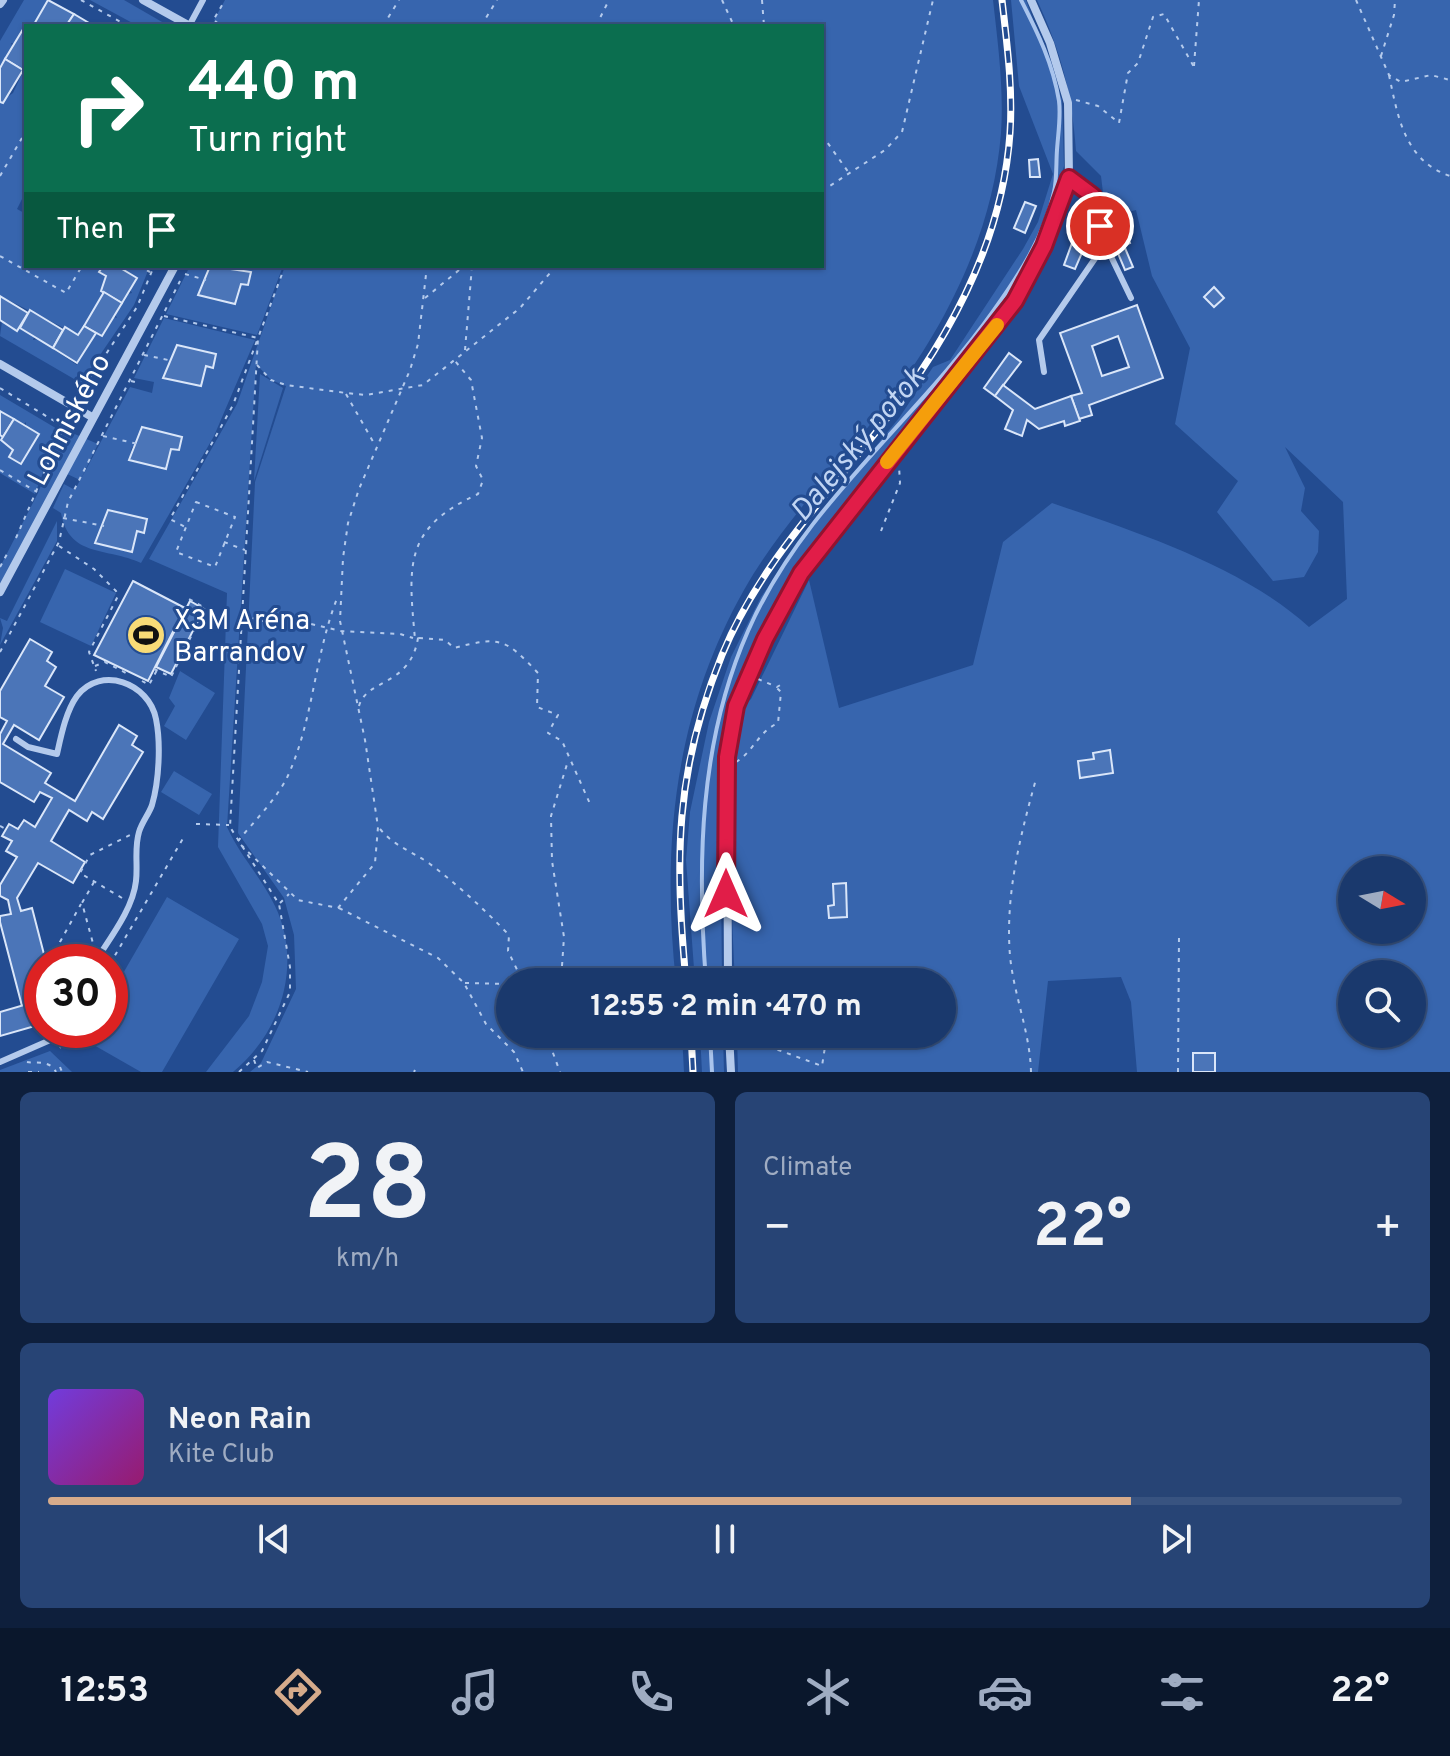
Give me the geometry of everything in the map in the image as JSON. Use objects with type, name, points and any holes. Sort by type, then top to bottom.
[{"type":"street","points":[[143,0],[186,24]]},
{"type":"street","points":[[728,968],[727,769],[736,706],[749,675],[801,573],[1015,301],[1044,246],[1069,178],[1068,103],[1050,43],[1031,0]]},
{"type":"street","name":"Lohniského","points":[[0,592],[174,268]]},
{"type":"street","points":[[0,364],[92,417]]},
{"type":"street","points":[[731,1072],[732,1048]]},
{"type":"lane","points":[[191,24],[203,0]]},
{"type":"lane","points":[[1069,178],[1093,196],[1105,244],[1131,298]]},
{"type":"lane","points":[[1044,372],[1039,340],[1105,244]]},
{"type":"lane","points":[[16,739],[28,747],[57,754],[76,697],[99,681],[118,680],[132,685],[152,706],[156,719],[154,795],[138,833],[132,896],[105,944]]},
{"type":"lane","points":[[0,1062],[35,1048]]},
{"type":"path","points":[[81,0],[124,24]]},
{"type":"path","points":[[211,24],[225,0]]},
{"type":"path","points":[[384,24],[399,0]]},
{"type":"path","points":[[482,24],[497,0]]},
{"type":"path","points":[[597,24],[609,0]]},
{"type":"path","points":[[722,0],[733,24]]},
{"type":"path","points":[[762,0],[764,24]]},
{"type":"path","points":[[824,190],[885,150],[902,132],[933,0]]},
{"type":"path","points":[[1068,103],[1085,101],[1098,106],[1119,123],[1128,73],[1138,63],[1153,17],[1164,14],[1194,67],[1199,0]]},
{"type":"path","points":[[1356,0],[1389,75],[1410,151],[1433,170],[1450,176]]},
{"type":"path","points":[[1381,59],[1394,15],[1395,0]]},
{"type":"path","points":[[214,20],[219,24]]},
{"type":"path","points":[[1389,75],[1401,82],[1431,75],[1450,80]]},
{"type":"path","points":[[0,176],[24,134]]},
{"type":"path","points":[[824,138],[849,174]]},
{"type":"path","points":[[0,256],[66,293],[81,268]]},
{"type":"path","points":[[1,650],[58,545],[62,518],[186,268]]},
{"type":"path","points":[[186,527],[170,519],[233,405],[284,268]]},
{"type":"path","points":[[338,908],[375,863],[378,827],[359,708],[341,631],[340,592],[348,523],[376,446],[403,390],[418,344],[427,268]]},
{"type":"path","points":[[425,299],[462,268]]},
{"type":"path","points":[[465,352],[472,268]]},
{"type":"path","points":[[256,364],[271,380],[286,385],[346,393],[403,390],[423,385],[520,308],[554,268]]},
{"type":"path","points":[[184,274],[206,280]]},
{"type":"path","points":[[163,316],[258,338]]},
{"type":"path","points":[[239,1072],[262,1051],[290,992],[288,943],[279,904],[237,842],[230,825],[258,338]]},
{"type":"path","points":[[143,355],[173,361]]},
{"type":"path","points":[[359,708],[365,694],[397,677],[415,655],[410,587],[419,536],[449,508],[478,494],[483,480],[476,466],[482,438],[471,380],[455,361]]},
{"type":"path","points":[[130,381],[139,383]]},
{"type":"path","points":[[0,388],[65,425]]},
{"type":"path","points":[[346,393],[376,446]]},
{"type":"path","points":[[102,435],[138,444]]},
{"type":"path","points":[[881,531],[900,483],[899,464],[892,455]]},
{"type":"path","points":[[0,470],[38,493]]},
{"type":"path","points":[[196,502],[235,517],[224,542],[215,567],[176,552],[196,502]]},
{"type":"path","points":[[62,518],[104,526]]},
{"type":"path","points":[[224,542],[246,551]]},
{"type":"path","points":[[58,545],[94,569],[118,596],[89,652],[99,681]]},
{"type":"path","points":[[237,842],[290,773],[311,704],[326,626],[340,592]]},
{"type":"path","points":[[138,679],[149,685],[156,669],[171,677],[205,608],[189,599]]},
{"type":"path","points":[[242,614],[269,623],[294,620],[341,631],[445,640],[454,648],[491,639],[517,651],[538,673],[537,707],[558,715],[548,733],[562,741],[591,806]]},
{"type":"path","points":[[94,666],[105,662],[127,673]]},
{"type":"path","points":[[727,769],[748,755],[758,736],[778,723],[781,692],[775,686],[749,675]]},
{"type":"path","points":[[775,686],[782,684]]},
{"type":"path","points":[[562,966],[564,937],[552,861],[551,816],[568,760]]},
{"type":"path","points":[[1031,1072],[1030,1047],[1010,960],[1009,912],[1019,839],[1036,779]]},
{"type":"path","points":[[196,824],[230,825]]},
{"type":"path","points":[[0,826],[6,829]]},
{"type":"path","points":[[378,827],[393,845],[426,861],[488,913],[509,935],[508,951],[516,968]]},
{"type":"path","points":[[121,897],[80,873],[90,855],[138,833]]},
{"type":"path","points":[[122,944],[185,835]]},
{"type":"path","points":[[237,842],[298,900],[338,908],[438,958],[464,983],[486,1024],[514,1052],[523,1072]]},
{"type":"path","points":[[60,944],[94,881]]},
{"type":"path","points":[[279,904],[289,894]]},
{"type":"path","points":[[82,903],[92,944]]},
{"type":"path","points":[[1178,1072],[1179,936]]},
{"type":"path","points":[[464,983],[496,984]]},
{"type":"path","points":[[551,1048],[560,1072]]},
{"type":"path","points":[[771,1048],[822,1066],[825,1048]]},
{"type":"path","points":[[23,1054],[29,1072],[39,1072]]},
{"type":"path","points":[[254,1059],[257,1068],[267,1062],[308,1072]]},
{"type":"path","points":[[27,1064],[37,1061],[52,1066],[56,1072]]},
{"type":"path","points":[[60,1067],[62,1072]]},
{"type":"shaded area","points":[[24,0],[48,0],[34,24],[24,24],[15,44],[11,43],[13,48],[0,69],[0,41]]},
{"type":"shaded area","points":[[90,0],[124,0],[166,24],[134,24]]},
{"type":"shaded area","points":[[225,0],[993,0],[1001,83],[1001,133],[996,171],[977,243],[946,312],[906,377],[759,565],[721,636],[702,683],[678,780],[673,829],[671,880],[675,968],[496,968],[496,1048],[683,1048],[684,1072],[250,1072],[261,1063],[296,989],[294,935],[284,898],[238,833],[255,482],[286,386],[271,380],[256,364],[227,827],[275,906],[283,928],[287,974],[275,1018],[250,1056],[233,1072],[206,1072],[249,1016],[262,982],[268,946],[262,924],[218,847],[227,593],[149,559],[237,404],[284,268],[824,268],[824,24],[219,24],[214,20]]},
{"type":"shaded area","points":[[1011,0],[1026,0],[1062,100],[1064,166],[1038,248],[951,374],[799,564],[731,702],[720,769],[722,968],[694,968],[686,860],[690,812],[709,722],[731,657],[761,597],[812,524],[899,418],[933,367],[950,360],[1038,222],[1053,174],[1019,86]]},
{"type":"shaded area","points":[[1037,0],[1450,0],[1450,1072],[1215,1072],[1215,1053],[1193,1053],[1193,1072],[1137,1072],[1131,1002],[1121,977],[1048,981],[1038,1072],[738,1072],[737,1048],[956,1048],[956,968],[734,968],[731,832],[735,747],[741,717],[809,580],[839,708],[973,665],[1003,542],[1052,503],[1187,553],[1252,586],[1309,627],[1347,599],[1343,502],[1285,447],[1305,488],[1301,511],[1319,531],[1318,552],[1304,577],[1273,581],[1217,512],[1238,481],[1175,424],[1190,348],[1152,276],[1136,210],[1106,218],[1101,176],[1076,151],[1072,110],[1059,55]],"holes":[[[1110,751],[1113,773],[1080,777],[1078,761],[1094,759],[1093,753]]]},
{"type":"shaded area","points":[[24,69],[24,195],[17,209],[24,213],[24,268],[103,268],[102,293],[78,335],[0,296],[0,102],[13,93]]},
{"type":"shaded area","points":[[118,268],[149,268],[134,305],[81,383],[0,336],[2,321],[17,331],[20,328],[34,337],[33,340],[38,339],[77,365],[96,333],[102,336],[113,317],[117,318],[115,314],[127,294],[132,293]]},
{"type":"shaded area","points":[[189,268],[209,268],[199,295],[235,304],[241,284],[248,285],[250,272],[235,268],[282,268],[257,335],[166,314]]},
{"type":"shaded area","points":[[164,318],[255,340],[214,436],[141,563],[91,549],[72,538],[61,513],[53,508],[64,484],[75,490],[80,480],[65,473],[0,592],[0,567],[38,493],[63,429],[98,444],[81,479],[130,387],[152,393],[154,382],[134,378]],"holes":[[[177,345],[216,354],[213,367],[206,366],[201,386],[164,378]],[[181,437],[179,450],[171,449],[166,469],[129,460],[132,447]],[[108,510],[147,520],[144,533],[137,531],[131,551],[95,543]]]},
{"type":"shaded area","points":[[260,374],[283,388],[254,481]]},
{"type":"shaded area","points":[[0,395],[59,430],[35,494],[0,473],[0,435],[13,450],[9,457],[21,464],[39,435],[26,427],[26,422],[23,425],[0,411]]},
{"type":"shaded area","points":[[57,521],[57,541],[0,645],[3,628],[0,618],[7,621]]},
{"type":"shaded area","points":[[65,569],[116,593],[91,646],[40,622]]},
{"type":"shaded area","points":[[180,671],[215,693],[186,740],[164,726],[175,706],[169,698]]},
{"type":"shaded area","points":[[174,771],[212,794],[199,815],[161,792]]},
{"type":"shaded area","points":[[167,897],[239,939],[162,1072],[141,1072],[99,1048],[128,1048],[128,965]]},
{"type":"shaded area","points":[[701,1048],[723,1048],[724,1072],[702,1072]]},
{"type":"shaded area","points":[[50,1051],[72,1072],[0,1072],[0,1070]]},
{"type":"building","points":[[48,0],[74,14],[67,24],[34,24]]},
{"type":"building","points":[[74,14],[91,24],[67,24]]},
{"type":"building","points":[[24,28],[23,70],[5,59]]},
{"type":"building","points":[[5,59],[23,70],[3,103],[0,102],[0,68]]},
{"type":"building","points":[[1038,159],[1040,177],[1030,177],[1029,160]]},
{"type":"building","points":[[1025,202],[1036,206],[1025,233],[1014,228]]},
{"type":"building","points":[[1087,220],[1094,223],[1097,230],[1094,237],[1087,240],[1080,237],[1077,230],[1080,223]]},
{"type":"building","points":[[1122,222],[1130,243],[1117,249],[1109,228]]},
{"type":"building","points":[[1072,243],[1084,248],[1075,269],[1064,265]]},
{"type":"building","points":[[1125,248],[1133,267],[1125,270],[1117,251]]},
{"type":"building","points":[[102,268],[120,268],[137,278],[122,303],[101,291],[106,276],[99,272]]},
{"type":"building","points":[[209,268],[251,272],[248,285],[241,284],[235,304],[198,295]]},
{"type":"building","points":[[1214,287],[1224,298],[1214,307],[1204,297]]},
{"type":"building","points":[[104,292],[122,303],[102,336],[84,326]]},
{"type":"building","points":[[0,296],[28,313],[17,331],[0,320]]},
{"type":"building","points":[[1137,305],[1163,378],[1089,405],[1092,415],[1079,419],[1071,396],[1082,393],[1060,333]],"holes":[[[1118,336],[1129,367],[1102,376],[1092,346]]]},
{"type":"building","points":[[30,310],[63,330],[53,348],[20,328]]},
{"type":"building","points":[[84,326],[96,333],[77,363],[53,348],[65,327],[78,335]]},
{"type":"building","points":[[177,345],[216,354],[213,368],[206,366],[201,386],[163,378]]},
{"type":"building","points":[[1009,353],[1021,362],[995,396],[984,388]]},
{"type":"building","points":[[1003,385],[1035,409],[1071,396],[1080,421],[1065,426],[1064,421],[1039,429],[1027,420],[1022,436],[1005,429],[1013,410],[995,396]]},
{"type":"building","points":[[0,411],[14,419],[3,437],[0,435]]},
{"type":"building","points":[[14,419],[39,434],[21,464],[9,457],[13,450],[1,440]]},
{"type":"building","points":[[142,427],[182,437],[179,450],[171,449],[166,469],[129,460]]},
{"type":"building","points":[[108,510],[147,519],[144,533],[137,531],[132,552],[95,543]]},
{"type":"building","points":[[133,581],[185,608],[148,681],[94,655]]},
{"type":"building","points":[[190,601],[204,609],[171,674],[156,667]]},
{"type":"building","points":[[30,639],[52,652],[47,661],[56,667],[45,686],[64,697],[39,740],[14,725],[3,744],[51,773],[45,783],[75,801],[119,725],[137,736],[132,745],[143,752],[103,819],[92,812],[87,821],[69,810],[51,841],[85,862],[73,883],[38,863],[17,898],[21,911],[32,908],[41,944],[24,944],[22,1006],[0,922],[0,916],[11,914],[8,900],[0,896],[0,885],[17,857],[6,851],[12,841],[2,836],[9,824],[18,829],[24,820],[35,827],[52,798],[40,792],[34,802],[0,782],[0,734],[7,721],[0,717],[0,691]]},
{"type":"building","points":[[1110,750],[1113,773],[1080,778],[1078,761],[1094,759],[1093,753]]},
{"type":"building","points":[[846,883],[847,917],[829,918],[828,906],[834,905],[833,884]]},
{"type":"building","points":[[24,1005],[24,1029],[0,1036],[0,1012]]},
{"type":"building","points":[[1193,1053],[1215,1053],[1215,1072],[1193,1072]]},
{"type":"waterway","name":"Dalejský potok","points":[[705,968],[702,893],[705,804],[720,716],[748,631],[771,586],[799,543],[863,464],[964,350],[994,310],[1030,254],[1050,208],[1056,182],[1059,101],[1049,61],[1021,0]]},
{"type":"waterway","name":"Dalejský potok","points":[[711,1048],[712,1072]]},
{"type":"railway","points":[[685,968],[680,896],[682,817],[687,778],[706,698],[722,655],[756,589],[798,529],[914,382],[954,316],[986,246],[997,209],[1010,133],[1010,83],[1002,0]]},
{"type":"railway","points":[[692,1048],[693,1072]]},
{"type":"slow traffic","points":[[887,462],[997,325]]},
{"type":"place","name":"X3M Aréna Barrandov","points":[[146,635]]},
{"type":"route","points":[[726,894],[727,757],[736,706],[765,639],[801,573],[1015,301],[1044,246],[1069,178],[1093,196],[1100,226]]}]
